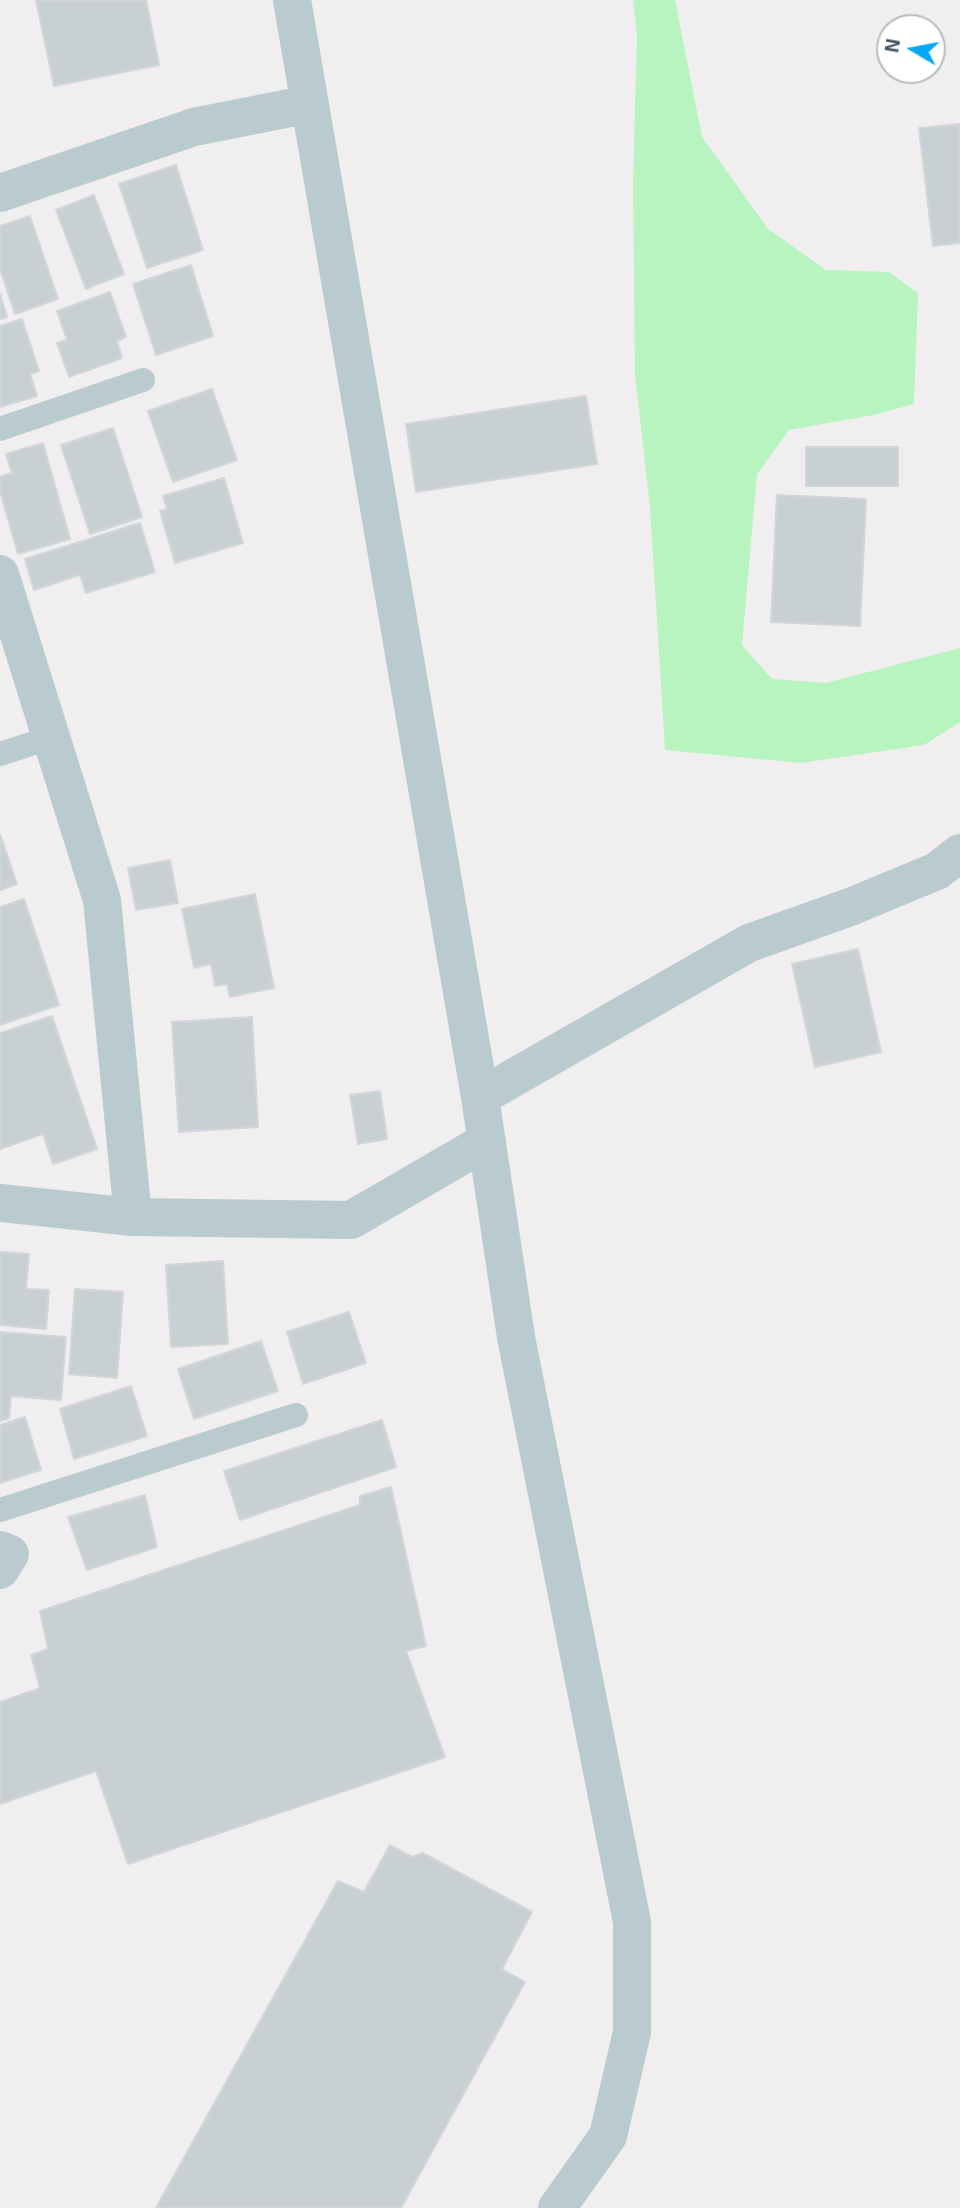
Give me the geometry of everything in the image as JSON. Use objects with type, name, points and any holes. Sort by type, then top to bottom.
[{"type":"street","points":[[292,0],[480,1097],[516,1337],[632,1922],[632,2032],[608,2136],[557,2208]]},
{"type":"street","points":[[0,192],[194,127],[310,104]]},
{"type":"street","points":[[0,574],[102,900],[133,1217]]},
{"type":"street","points":[[480,1097],[749,943],[850,907],[937,871],[960,853]]},
{"type":"street","points":[[0,1203],[133,1217],[351,1220],[486,1141]]},
{"type":"street","points":[[0,1550],[10,1555],[0,1570]]},
{"type":"lane","points":[[0,429],[143,380]]},
{"type":"lane","points":[[0,754],[51,737]]},
{"type":"lane","points":[[0,1510],[296,1415]]},
{"type":"green space","points":[[633,0],[675,0],[702,137],[768,229],[826,270],[889,272],[918,293],[914,404],[874,415],[789,430],[757,474],[742,645],[772,679],[826,683],[960,648],[960,722],[924,745],[801,763],[665,750],[650,507],[635,374],[633,183],[637,35]]},
{"type":"building","points":[[36,0],[146,0],[159,65],[54,86]]},
{"type":"building","points":[[960,124],[960,243],[933,246],[919,128]]},
{"type":"building","points":[[176,165],[203,250],[147,268],[119,184]]},
{"type":"building","points":[[94,195],[124,274],[86,289],[56,210]]},
{"type":"building","points":[[30,216],[58,299],[15,314],[0,269],[0,226]]},
{"type":"building","points":[[191,265],[213,336],[156,355],[133,284]]},
{"type":"building","points":[[110,292],[126,337],[117,341],[122,358],[69,377],[57,343],[67,340],[57,311]]},
{"type":"building","points":[[0,294],[7,317],[0,319]]},
{"type":"building","points":[[22,319],[39,371],[30,374],[37,396],[0,407],[0,326]]},
{"type":"building","points":[[212,389],[237,460],[173,482],[148,411]]},
{"type":"building","points":[[586,396],[597,464],[416,492],[406,424]]},
{"type":"building","points":[[113,428],[142,517],[90,534],[61,445]]},
{"type":"building","points":[[43,443],[70,539],[18,554],[0,491],[0,477],[12,473],[6,454]]},
{"type":"building","points":[[806,447],[898,447],[898,486],[806,486]]},
{"type":"building","points":[[224,478],[243,543],[175,563],[160,511],[167,509],[163,496]]},
{"type":"building","points":[[777,495],[866,499],[860,626],[771,622]]},
{"type":"building","points":[[140,523],[155,572],[86,593],[80,575],[34,590],[25,559]]},
{"type":"building","points":[[0,834],[17,884],[0,890]]},
{"type":"building","points":[[170,860],[178,903],[136,910],[128,868]]},
{"type":"building","points":[[255,894],[274,988],[230,997],[227,984],[215,986],[211,964],[194,968],[182,909]]},
{"type":"building","points":[[24,899],[59,1005],[0,1025],[0,907]]},
{"type":"building","points":[[858,949],[881,1052],[815,1067],[792,964]]},
{"type":"building","points":[[52,1016],[97,1149],[53,1164],[43,1134],[0,1149],[0,1033]]},
{"type":"building","points":[[252,1017],[258,1127],[179,1132],[172,1022]]},
{"type":"building","points":[[380,1091],[387,1139],[358,1144],[350,1095]]},
{"type":"building","points":[[0,1252],[29,1254],[26,1289],[49,1290],[46,1329],[0,1325]]},
{"type":"building","points":[[223,1261],[228,1344],[171,1347],[166,1265]]},
{"type":"building","points":[[75,1289],[123,1292],[117,1378],[69,1374]]},
{"type":"building","points":[[349,1312],[366,1363],[303,1384],[287,1332]]},
{"type":"building","points":[[0,1332],[66,1337],[61,1400],[11,1396],[9,1418],[0,1421]]},
{"type":"building","points":[[261,1341],[278,1391],[194,1419],[178,1369]]},
{"type":"building","points":[[131,1386],[147,1436],[74,1459],[60,1409]]},
{"type":"building","points":[[25,1417],[41,1470],[0,1483],[0,1425]]},
{"type":"building","points":[[382,1420],[396,1467],[240,1520],[224,1471]]},
{"type":"building","points":[[391,1487],[426,1646],[406,1651],[445,1757],[128,1864],[96,1771],[0,1804],[0,1702],[40,1688],[31,1655],[48,1649],[40,1611],[360,1505],[360,1496]]},
{"type":"building","points":[[145,1495],[157,1547],[87,1570],[68,1517]]},
{"type":"building","points":[[390,1845],[412,1857],[423,1853],[532,1912],[502,1969],[525,1982],[401,2208],[156,2208],[338,1881],[364,1892]]}]
